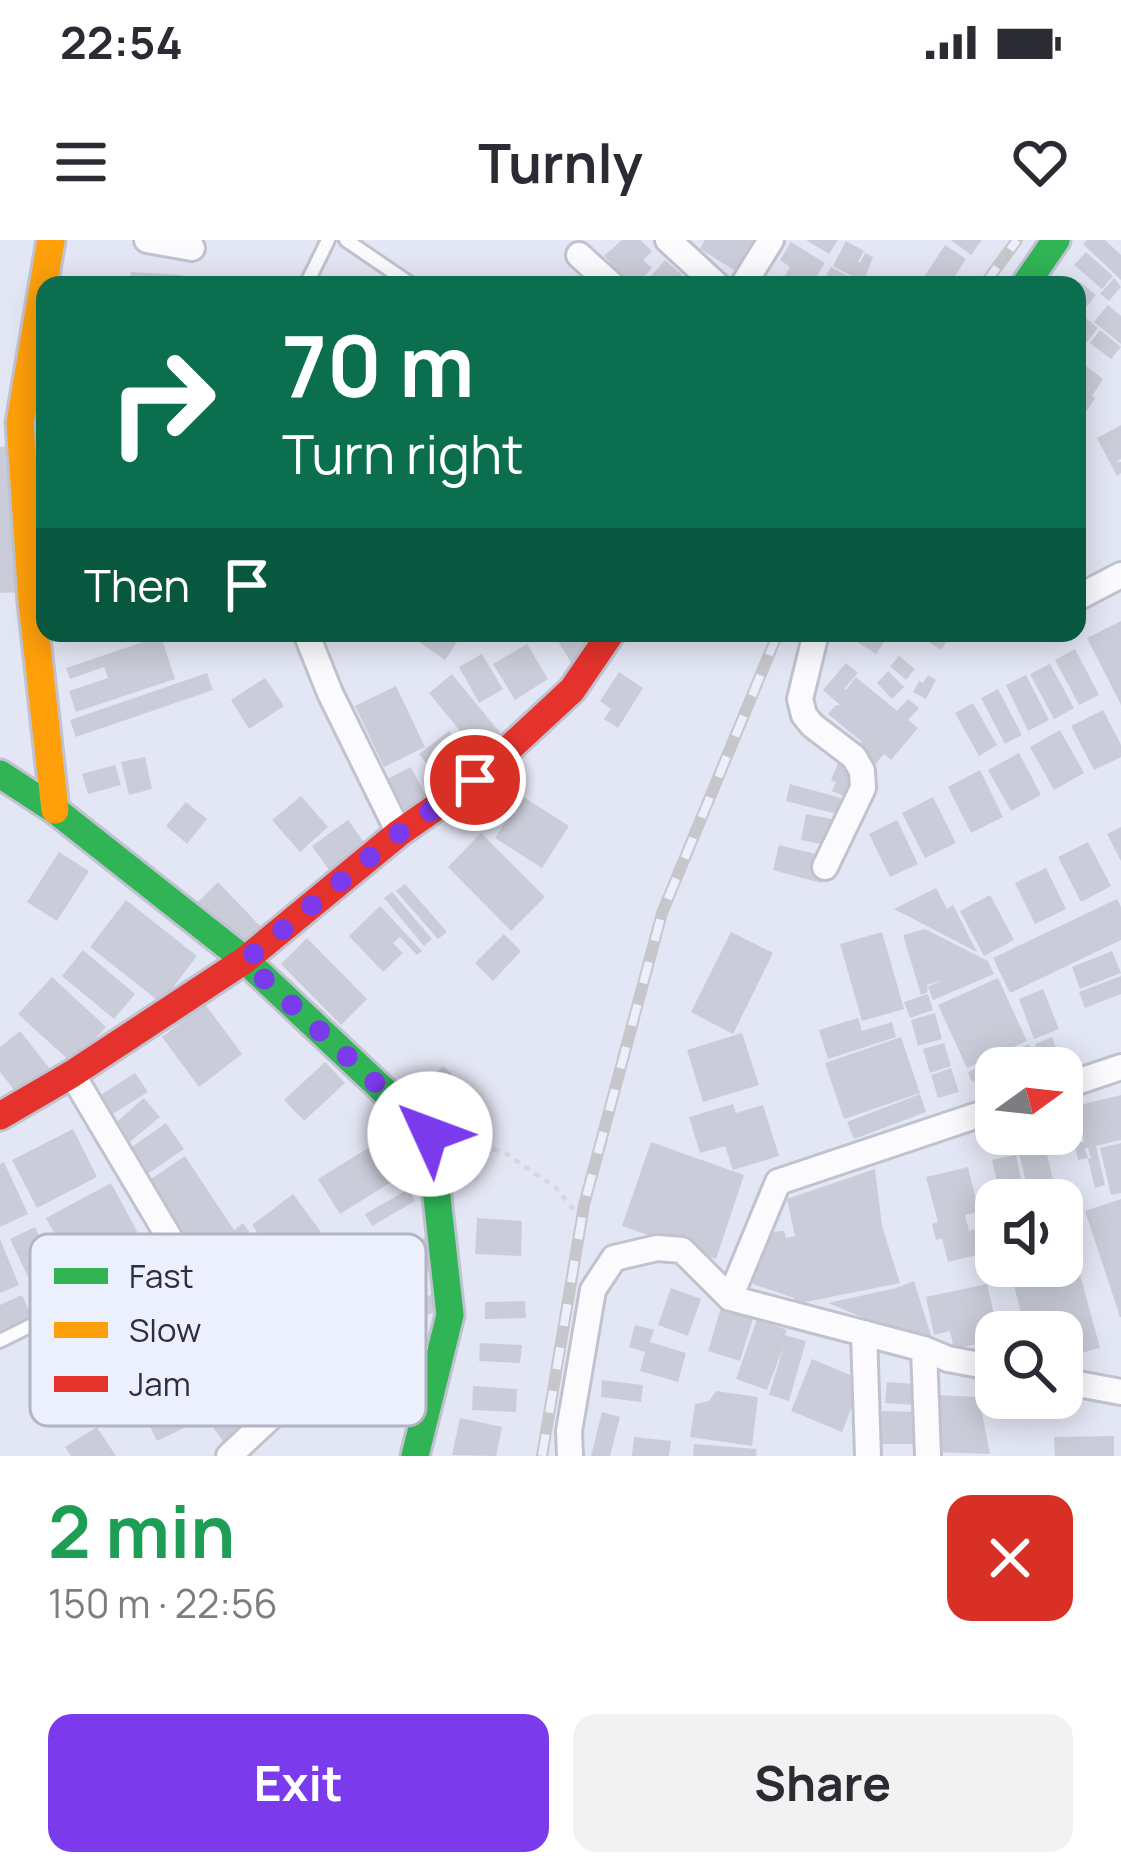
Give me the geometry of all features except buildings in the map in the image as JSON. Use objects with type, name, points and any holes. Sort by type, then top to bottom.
[{"type":"street","points":[[43,276],[51,240]]},
{"type":"street","points":[[147,240],[191,248]]},
{"type":"street","points":[[668,240],[707,276]]},
{"type":"street","points":[[749,276],[771,240]]},
{"type":"street","points":[[1031,276],[1056,240]]},
{"type":"street","points":[[577,248],[603,276]]},
{"type":"street","points":[[36,307],[10,424],[36,638]]},
{"type":"street","points":[[1086,593],[1121,575]]},
{"type":"street","points":[[36,642],[55,810]]},
{"type":"street","points":[[310,642],[399,833]]},
{"type":"street","points":[[3,1109],[72,1074],[245,961],[399,833],[475,780],[572,690],[605,642]]},
{"type":"street","points":[[814,642],[800,699],[804,715],[854,757],[862,771],[863,788],[825,867]]},
{"type":"street","points":[[0,774],[55,810],[245,961],[430,1134],[450,1316],[426,1413]]},
{"type":"street","points":[[1083,1080],[1121,1067]]},
{"type":"street","points":[[72,1074],[168,1234]]},
{"type":"street","points":[[730,1298],[778,1182],[975,1116]]},
{"type":"street","points":[[570,1456],[569,1432],[593,1290],[614,1258],[632,1251],[682,1250],[730,1298],[975,1364]]},
{"type":"street","points":[[865,1333],[868,1456]]},
{"type":"street","points":[[924,1348],[928,1456]]},
{"type":"street","points":[[426,1359],[441,1354]]},
{"type":"street","points":[[1083,1385],[1121,1392]]},
{"type":"street","points":[[229,1456],[261,1426]]},
{"type":"street","points":[[415,1456],[423,1426]]},
{"type":"lane","points":[[310,276],[328,240]]},
{"type":"lane","points":[[346,240],[399,276]]},
{"type":"lane","points":[[0,1341],[30,1326]]},
{"type":"path","points":[[430,1134],[468,1139],[505,1153],[555,1186],[581,1217]]},
{"type":"railway","points":[[991,276],[1017,240]]},
{"type":"railway","points":[[542,1456],[584,1205],[662,913],[774,642]]},
{"type":"traffic: fast","points":[[1031,276],[1056,240]]},
{"type":"traffic: fast","points":[[0,774],[55,810],[245,960],[430,1134],[450,1315],[426,1412]]},
{"type":"traffic: fast","points":[[415,1456],[422,1426]]},
{"type":"traffic: slow","points":[[45,276],[51,240]]},
{"type":"traffic: slow","points":[[36,329],[20,423],[36,638]]},
{"type":"traffic: slow","points":[[36,642],[55,810]]},
{"type":"traffic: jam","points":[[0,1116],[245,960],[399,833],[475,780],[572,690],[605,642]]},
{"type":"route","points":[[430,1134],[245,961],[399,833],[475,780]]}]
